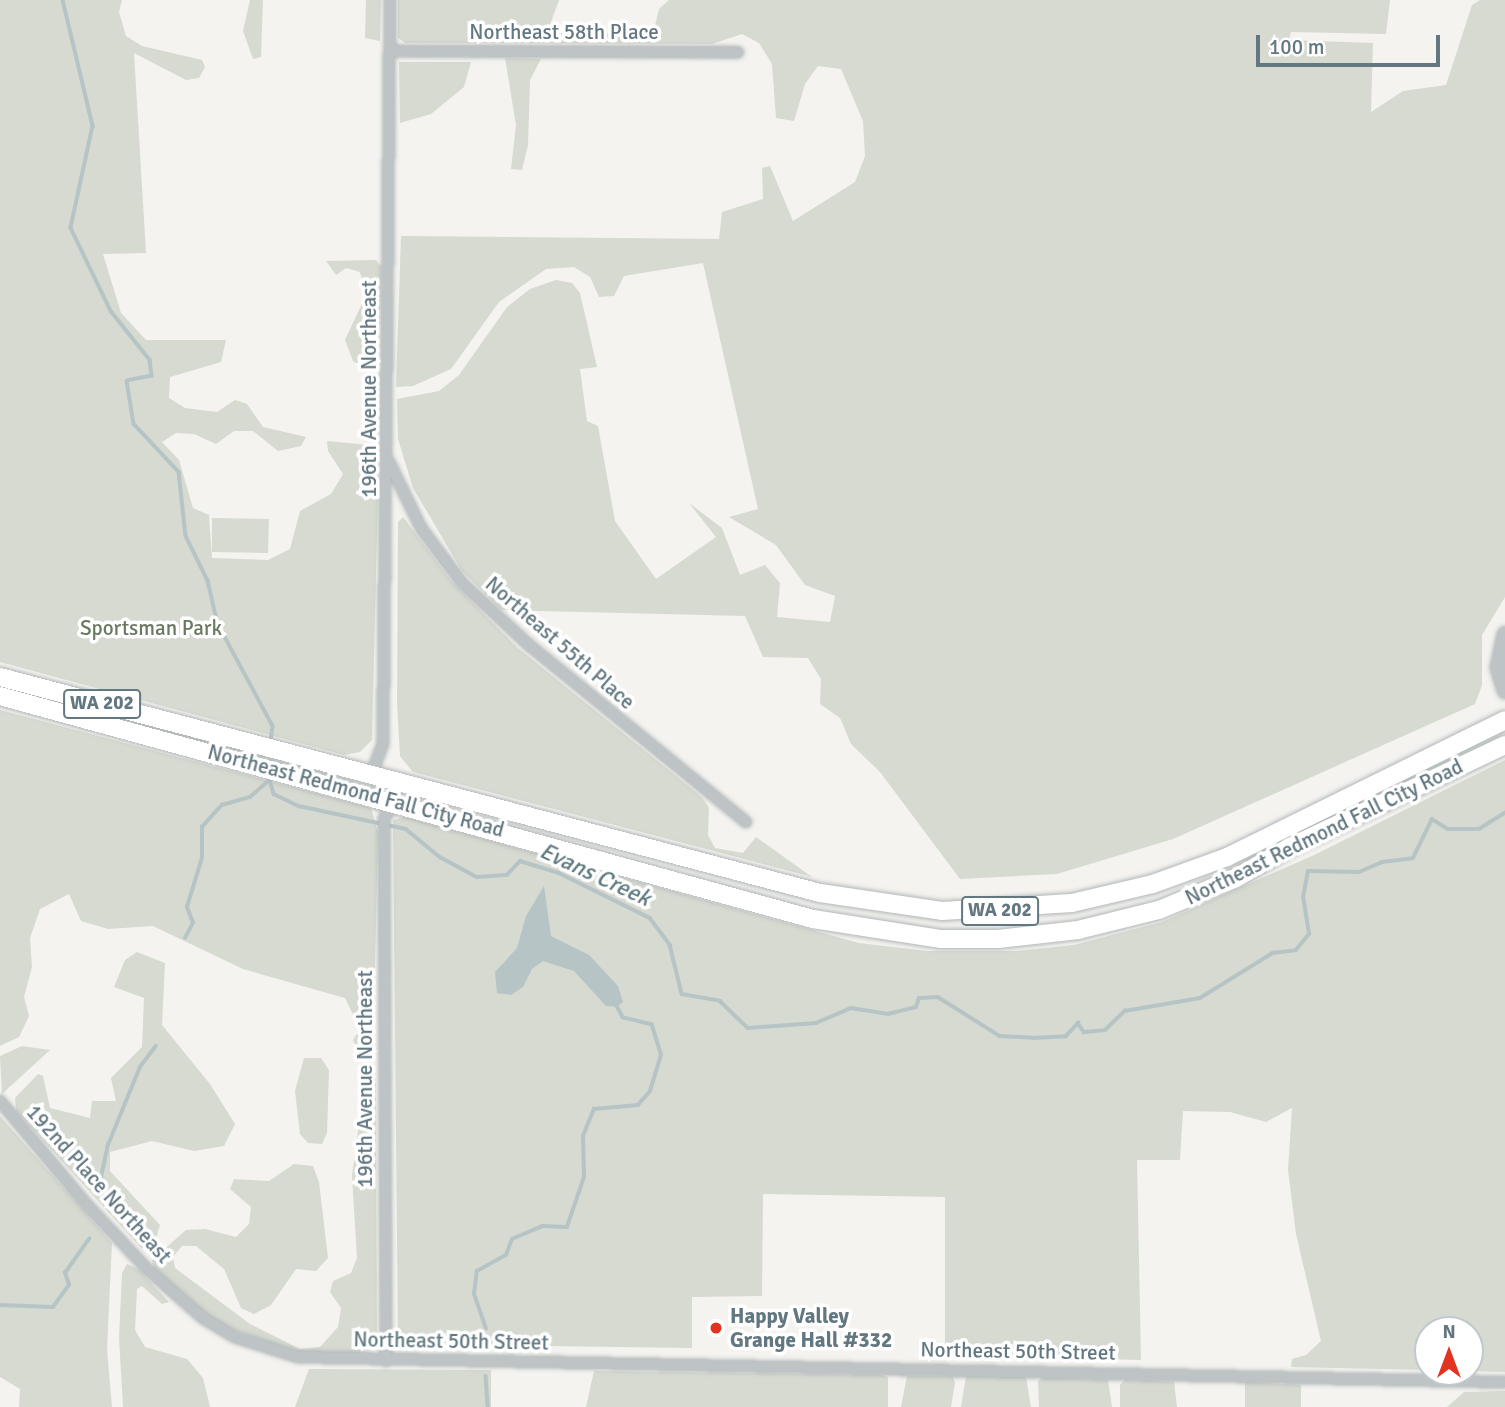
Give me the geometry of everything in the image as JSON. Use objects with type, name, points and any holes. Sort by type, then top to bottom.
[{"type":"main road","name":"Northeast Redmond Fall City Road","points":[[0,677],[820,893],[881,905],[997,911],[1072,904],[1153,884],[1215,861],[1505,720]]},
{"type":"main road","name":"Northeast Redmond Fall City Road","points":[[0,696],[394,801],[813,919],[915,936],[998,939],[1078,930],[1159,910],[1236,878],[1290,848],[1505,745]]},
{"type":"main road","points":[[341,787],[371,775]]},
{"type":"main road","points":[[394,801],[418,788]]},
{"type":"street","name":"196th Avenue Northeast","points":[[371,775],[383,744],[388,459],[390,0]]},
{"type":"street","name":"Northeast 58th Place","points":[[391,51],[738,52]]},
{"type":"street","name":"Northeast 55th Place","points":[[388,459],[421,528],[462,583],[528,645],[746,822]]},
{"type":"street","points":[[1505,634],[1498,668],[1505,691]]},
{"type":"street","name":"196th Avenue Northeast","points":[[386,1361],[384,819],[394,801]]},
{"type":"street","name":"192nd Place Northeast","points":[[0,1101],[87,1205],[147,1269],[203,1318]]},
{"type":"street","name":"Northeast 50th Street","points":[[203,1318],[235,1337],[298,1357],[386,1361],[960,1368],[1505,1382]]},
{"type":"green space","name":"Sportsman Park","points":[[0,0],[122,0],[119,12],[126,36],[142,46],[202,60],[205,67],[199,78],[186,80],[134,53],[146,253],[103,254],[121,313],[146,340],[226,340],[221,362],[170,377],[169,398],[185,408],[217,412],[235,400],[247,404],[263,427],[306,437],[301,446],[278,451],[253,431],[234,431],[216,444],[194,434],[176,433],[162,442],[179,460],[193,508],[209,515],[212,558],[268,560],[290,549],[300,511],[331,494],[343,474],[328,451],[327,441],[379,446],[372,740],[360,752],[344,755],[0,662]]},
{"type":"green space","points":[[250,0],[263,0],[261,57],[253,59],[243,31]]},
{"type":"green space","points":[[366,0],[381,0],[380,41],[365,38]]},
{"type":"green space","points":[[398,0],[559,0],[550,25],[556,33],[653,34],[659,9],[669,0],[1390,0],[1386,34],[1291,32],[1289,40],[1373,43],[1371,112],[1403,91],[1446,85],[1472,5],[1480,0],[1505,0],[1505,597],[1482,635],[1482,685],[1475,704],[1173,839],[1057,874],[960,879],[880,772],[851,744],[840,718],[820,704],[821,679],[808,658],[763,657],[745,616],[501,610],[462,571],[413,488],[398,439],[397,399],[439,391],[459,375],[507,307],[530,289],[556,280],[572,283],[580,293],[597,367],[580,369],[587,421],[598,426],[615,521],[656,579],[716,537],[689,503],[722,528],[740,575],[765,565],[780,583],[777,617],[830,622],[835,596],[805,585],[776,545],[729,517],[758,509],[703,263],[624,276],[614,296],[599,297],[590,277],[574,267],[546,269],[499,302],[451,369],[413,386],[396,387],[401,236],[719,239],[722,212],[763,199],[762,168],[770,166],[793,221],[855,182],[865,156],[863,121],[841,69],[818,66],[805,84],[794,121],[776,118],[772,64],[759,43],[742,34],[712,44],[405,43],[398,38]]},
{"type":"green space","points":[[505,58],[541,59],[530,80],[528,145],[522,170],[511,169],[516,125]]},
{"type":"green space","points":[[399,62],[471,62],[464,87],[431,114],[400,123]]},
{"type":"green space","points":[[376,260],[381,266],[379,367],[369,371],[353,361],[345,340],[366,295],[360,272],[346,268],[336,275],[326,261]]},
{"type":"green space","points":[[403,517],[453,583],[518,648],[702,797],[709,808],[708,835],[715,848],[743,853],[756,837],[812,877],[413,772],[400,756],[397,703],[398,522]]},
{"type":"green space","points":[[212,518],[269,519],[268,553],[212,552]]},
{"type":"green space","points":[[0,710],[371,808],[378,833],[373,1053],[358,1050],[353,1040],[360,1029],[345,998],[243,969],[153,926],[108,929],[81,921],[69,894],[40,909],[30,938],[32,967],[24,997],[29,1016],[19,1037],[0,1046]]},
{"type":"green space","points":[[1505,760],[1505,1372],[1484,1371],[1484,1316],[1414,1316],[1414,1370],[1291,1367],[1292,1359],[1306,1355],[1321,1341],[1296,1234],[1288,1170],[1292,1108],[1266,1122],[1230,1112],[1183,1111],[1180,1160],[1137,1160],[1141,1360],[945,1355],[945,1197],[763,1194],[762,1296],[692,1297],[692,1348],[409,1344],[398,1339],[393,820],[404,817],[859,943],[927,951],[1016,951],[1074,945],[1162,922],[1314,855]]},
{"type":"green space","points":[[137,952],[165,963],[162,1025],[210,1084],[235,1124],[224,1146],[194,1151],[152,1141],[110,1152],[110,1171],[160,1225],[156,1238],[142,1249],[16,1111],[15,1098],[38,1074],[43,1076],[50,1108],[90,1118],[92,1101],[116,1101],[111,1078],[142,1047],[144,998],[114,987],[125,960]]},
{"type":"green space","points":[[22,1046],[50,1050],[2,1094],[0,1056]]},
{"type":"green space","points":[[304,1058],[321,1058],[329,1070],[327,1133],[322,1144],[308,1143],[300,1134],[295,1091]]},
{"type":"green space","points":[[367,1067],[375,1071],[376,1086],[377,1345],[359,1354],[295,1352],[226,1327],[197,1309],[154,1270],[152,1260],[186,1230],[205,1229],[236,1237],[249,1224],[251,1207],[230,1189],[234,1179],[269,1181],[294,1164],[313,1166],[319,1182],[328,1258],[316,1271],[296,1269],[271,1305],[254,1314],[241,1308],[224,1269],[196,1246],[182,1246],[173,1257],[175,1268],[250,1324],[300,1349],[320,1347],[338,1327],[341,1308],[330,1292],[333,1281],[351,1273],[357,1258],[352,1176]]},
{"type":"green space","points":[[0,1116],[112,1243],[107,1349],[112,1407],[19,1407],[20,1389],[0,1377]]},
{"type":"green space","points":[[127,1264],[138,1269],[169,1302],[162,1304],[142,1286],[137,1289],[135,1330],[145,1347],[187,1359],[203,1378],[210,1407],[123,1407],[119,1338],[122,1273]]},
{"type":"green space","points":[[309,1369],[491,1370],[491,1407],[295,1407]]},
{"type":"green space","points":[[594,1371],[883,1375],[888,1377],[888,1407],[586,1407]]},
{"type":"green space","points":[[907,1376],[952,1376],[955,1382],[951,1407],[901,1407]]},
{"type":"green space","points":[[966,1376],[1026,1377],[1031,1407],[961,1407]]},
{"type":"green space","points":[[1043,1377],[1108,1380],[1112,1407],[1039,1407],[1038,1381]]},
{"type":"green space","points":[[1125,1379],[1174,1382],[1177,1407],[1120,1407],[1120,1385]]},
{"type":"green space","points":[[1245,1382],[1301,1385],[1301,1407],[1245,1407]]},
{"type":"green space","points":[[1505,1391],[1505,1407],[1447,1407],[1464,1392]]},
{"type":"shaded area","points":[[544,886],[551,936],[589,955],[618,986],[623,1002],[617,1007],[606,1006],[574,971],[543,961],[532,969],[523,987],[511,995],[497,993],[495,972],[517,948],[526,916]]},
{"type":"waterway","name":"Evans Creek","points":[[63,0],[93,126],[71,228],[111,311],[150,360],[152,376],[127,381],[134,424],[179,472],[186,536],[208,581],[218,624],[273,726],[271,742]]},
{"type":"waterway","name":"Evans Creek","points":[[268,774],[274,794],[299,806],[406,829],[440,857],[477,877],[507,875],[520,861],[559,873],[650,918],[670,945],[682,994],[720,1001],[748,1028],[816,1023],[851,1008],[888,1014],[916,1007],[919,998],[938,997],[1000,1036],[1033,1038],[1066,1036],[1078,1023],[1084,1032],[1105,1030],[1125,1011],[1200,998],[1273,953],[1296,950],[1309,934],[1303,897],[1308,871],[1359,872],[1382,862],[1413,858],[1432,819],[1448,829],[1479,829],[1505,813]]},
{"type":"waterway","points":[[185,938],[193,923],[187,907],[202,858],[202,827],[222,805],[250,797],[267,782]]},
{"type":"waterway","points":[[486,1329],[474,1294],[477,1271],[506,1255],[512,1239],[542,1226],[567,1227],[584,1177],[583,1136],[594,1109],[638,1105],[650,1091],[661,1055],[652,1025],[623,1018],[617,1007]]},
{"type":"waterway","points":[[100,1182],[108,1145],[140,1067],[156,1046]]},
{"type":"waterway","points":[[0,1305],[53,1307],[69,1285],[65,1273],[89,1239]]},
{"type":"waterway","points":[[486,1376],[488,1407]]},
{"type":"place","name":"Happy Valley Grange Hall #332","points":[[716,1328]]}]
